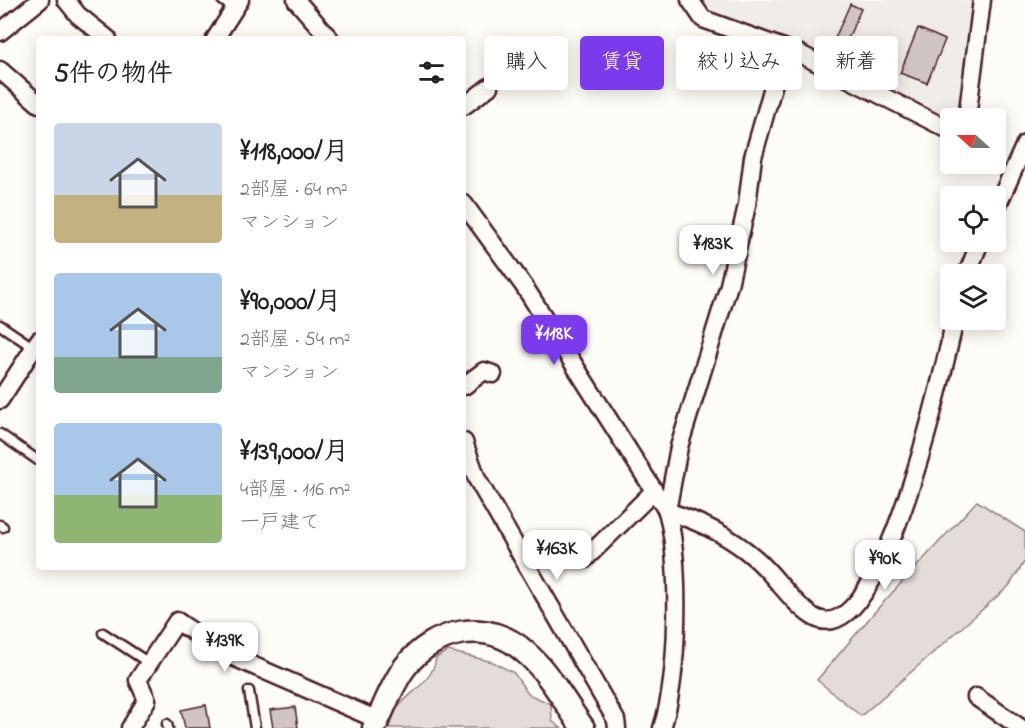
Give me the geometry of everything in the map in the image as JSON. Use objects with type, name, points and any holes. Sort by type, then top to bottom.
[{"type":"street","points":[[0,32],[40,0]]},
{"type":"street","points":[[66,0],[78,15],[104,36]]},
{"type":"street","points":[[296,0],[327,36]]},
{"type":"street","points":[[690,0],[703,18],[752,36]]},
{"type":"street","points":[[968,108],[982,0]]},
{"type":"street","points":[[216,36],[232,3]]},
{"type":"street","points":[[802,57],[940,126]]},
{"type":"street","points":[[0,70],[36,101]]},
{"type":"street","points":[[466,104],[485,90]]},
{"type":"street","points":[[662,728],[673,685],[674,535],[668,511],[679,447],[729,285],[747,205],[753,157],[772,90]]},
{"type":"street","points":[[1006,187],[1025,144]]},
{"type":"street","points":[[466,207],[524,286],[653,492],[668,511],[692,519],[754,557],[812,616],[835,621],[845,616],[870,583],[898,526],[939,390],[953,330]]},
{"type":"street","points":[[0,400],[36,344]]},
{"type":"street","points":[[466,384],[484,371],[493,374]]},
{"type":"street","points":[[466,448],[477,479],[616,720],[617,728]]},
{"type":"street","points":[[585,559],[653,492]]},
{"type":"street","points":[[130,728],[147,700],[138,680],[177,621],[224,653],[376,724],[403,669],[419,650],[436,639],[459,632],[480,631],[503,638],[525,651],[547,676],[583,728]]},
{"type":"street","points":[[976,697],[1021,728]]},
{"type":"lane","points":[[0,325],[36,344]]},
{"type":"lane","points":[[0,434],[36,459]]},
{"type":"lane","points":[[103,633],[148,663]]},
{"type":"lane","points":[[249,691],[255,728]]},
{"type":"shaded area","points":[[702,0],[978,0],[964,108],[940,108],[940,122],[880,90],[898,90],[898,36],[814,36],[814,54],[802,48],[802,36],[779,36],[714,16]]},
{"type":"shaded area","points":[[977,501],[1025,532],[1025,561],[1009,586],[861,716],[817,680],[879,607]]},
{"type":"shaded area","points":[[448,651],[493,662],[514,673],[528,694],[551,704],[552,721],[561,728],[388,728],[397,708],[428,678],[436,658]]},
{"type":"building","points":[[850,4],[861,9],[849,36],[836,36]]},
{"type":"building","points":[[918,28],[945,40],[927,83],[900,73]]},
{"type":"building","points":[[206,705],[210,728],[185,728],[181,710]]},
{"type":"building","points":[[295,707],[298,728],[273,728],[270,710]]}]
